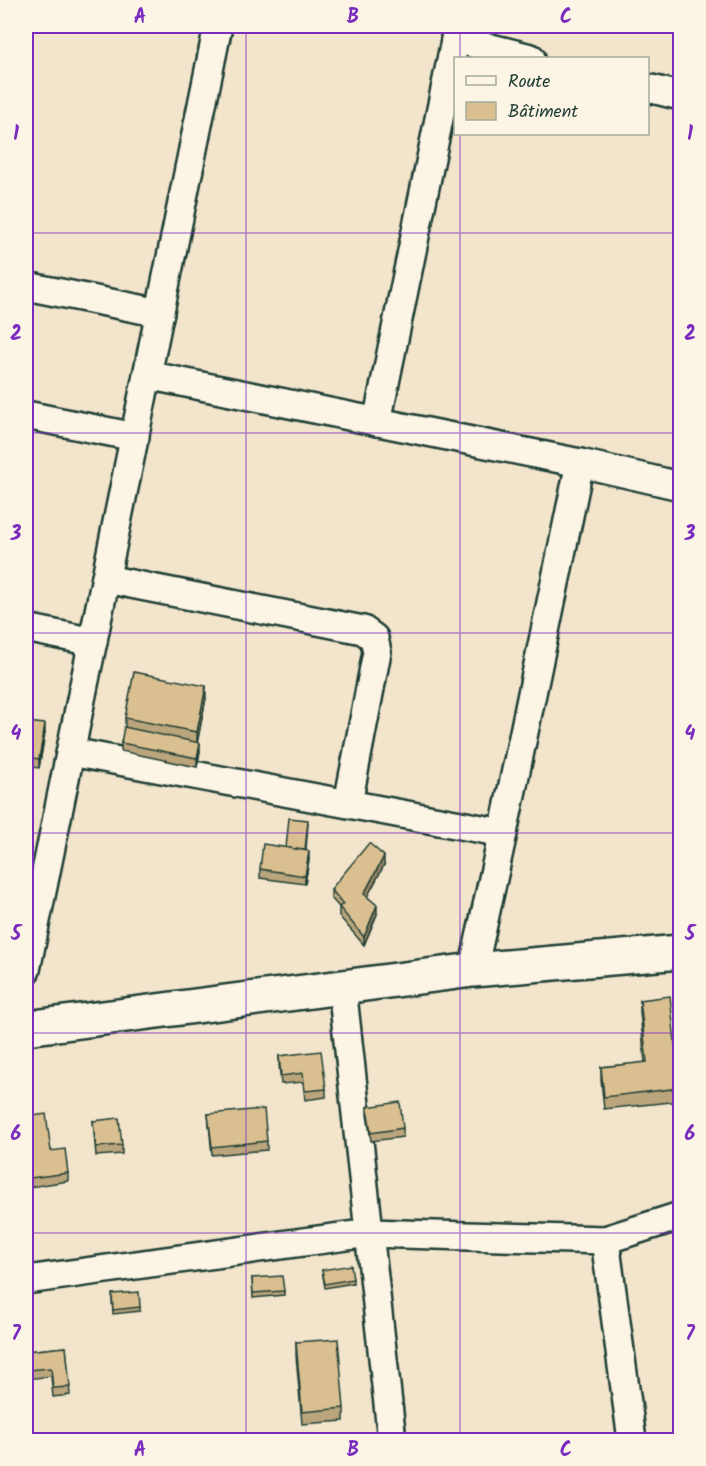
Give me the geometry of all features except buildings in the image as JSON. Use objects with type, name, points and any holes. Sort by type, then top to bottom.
[{"type":"street","points":[[26,970],[218,26]]},
{"type":"street","points":[[377,422],[456,32],[528,57]]},
{"type":"street","points":[[649,88],[681,96]]},
{"type":"street","points":[[26,286],[160,313]]},
{"type":"street","points":[[147,375],[580,462],[681,486]]},
{"type":"street","points":[[26,415],[135,437]]},
{"type":"street","points":[[472,970],[503,833],[580,462]]},
{"type":"street","points":[[106,579],[363,630],[374,638],[377,652],[348,803]]},
{"type":"street","points":[[26,628],[93,642]]},
{"type":"street","points":[[71,752],[503,833]]},
{"type":"street","points":[[26,1028],[472,970],[681,952]]},
{"type":"street","points":[[342,987],[392,1440]]},
{"type":"street","points":[[26,1280],[369,1233],[605,1240],[681,1216]]},
{"type":"street","points":[[605,1240],[632,1440]]}]
